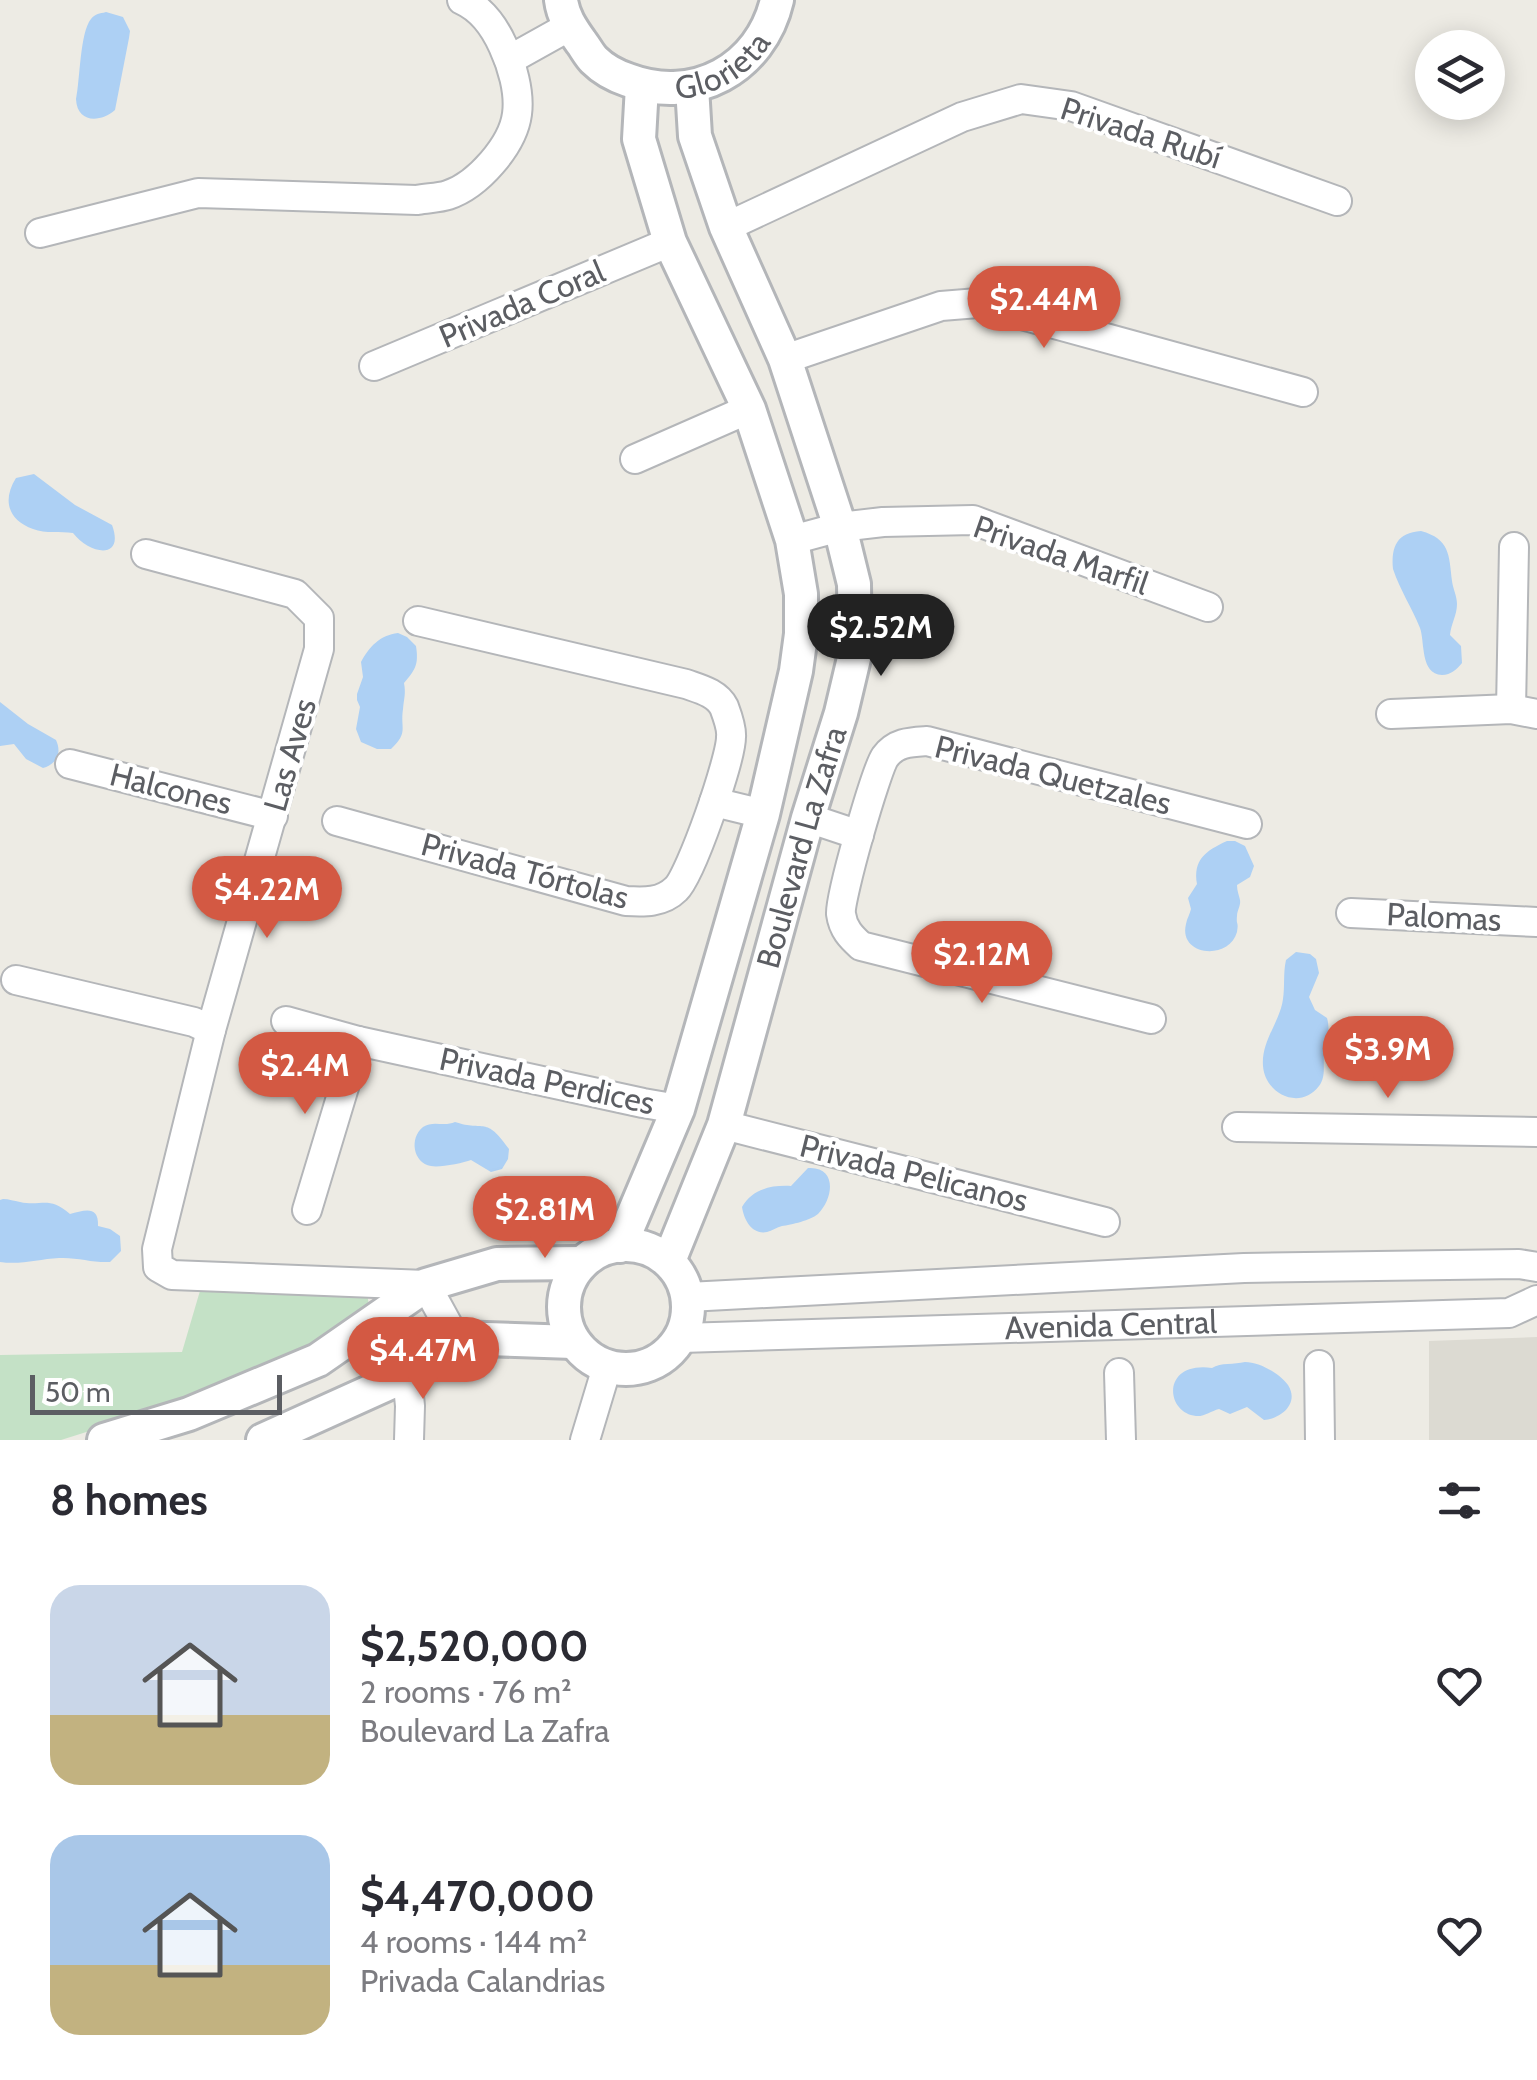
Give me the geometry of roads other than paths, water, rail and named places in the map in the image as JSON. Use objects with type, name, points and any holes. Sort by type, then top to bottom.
[{"type":"street","points":[[40,233],[198,193],[418,200],[450,194],[480,177],[500,153],[517,116],[510,60],[496,29],[474,6],[462,0]]},
{"type":"street","name":"Glorieta","points":[[565,13],[594,60],[616,76],[667,90],[692,87],[725,74],[753,52],[772,22],[777,0]]},
{"type":"street","points":[[510,60],[565,13]]},
{"type":"street","name":"Boulevard La Zafra","points":[[620,1246],[678,1109],[762,814],[802,634],[801,594],[792,540],[749,409],[670,242],[639,140],[642,86]]},
{"type":"street","name":"Boulevard La Zafra","points":[[668,1262],[724,1125],[855,654],[854,584],[840,526],[786,359],[726,228],[695,136],[692,87]]},
{"type":"street","name":"Privada Rubí","points":[[726,228],[962,117],[1021,99],[1071,106],[1337,201]]},
{"type":"street","name":"Privada Coral","points":[[374,366],[670,242]]},
{"type":"street","points":[[786,359],[941,306],[978,303],[1303,392]]},
{"type":"street","points":[[635,459],[749,409]]},
{"type":"street","name":"Privada Marfil","points":[[792,540],[840,526],[974,520],[1208,607]]},
{"type":"street","points":[[1391,714],[1524,711],[1514,547]]},
{"type":"street","name":"Las Aves","points":[[146,554],[295,594],[319,618],[319,649],[211,1030],[157,1249],[158,1267],[172,1275],[426,1285]]},
{"type":"street","name":"Privada Tórtolas","points":[[337,821],[626,901],[664,898],[677,889],[686,875],[714,802],[732,738],[722,702],[686,684],[418,621]]},
{"type":"street","name":"Privada Quetzales","points":[[1151,1019],[862,946],[846,932],[840,912],[859,835],[885,757],[902,742],[927,741],[1246,824]]},
{"type":"street","name":"Halcones","points":[[70,764],[273,816]]},
{"type":"street","points":[[714,802],[762,814]]},
{"type":"street","points":[[808,818],[859,835]]},
{"type":"street","name":"Palomas","points":[[1351,913],[1537,922]]},
{"type":"street","points":[[16,980],[194,1022],[211,1030]]},
{"type":"street","name":"Privada Perdices","points":[[286,1021],[358,1041],[678,1109]]},
{"type":"street","points":[[307,1210],[358,1041]]},
{"type":"street","name":"Privada Pelicanos","points":[[724,1125],[1105,1222]]},
{"type":"street","points":[[1238,1127],[1537,1132]]},
{"type":"street","points":[[620,1246],[638,1246],[668,1262],[681,1278],[688,1297],[688,1317],[681,1338],[668,1354],[650,1365],[628,1370],[607,1367],[588,1358],[574,1342],[565,1322],[563,1302],[569,1280],[582,1263],[600,1251],[620,1246]]},
{"type":"street","points":[[104,1440],[189,1414],[318,1360],[426,1285],[496,1264],[582,1263]]},
{"type":"street","name":"Avenida Central","points":[[688,1297],[1244,1268],[1519,1264],[1537,1267]]},
{"type":"street","points":[[426,1285],[455,1338]]},
{"type":"street","name":"Avenida Central","points":[[681,1338],[1509,1313],[1537,1300]]},
{"type":"street","points":[[262,1440],[407,1375],[455,1338],[574,1342]]},
{"type":"street","points":[[1319,1365],[1320,1440]]},
{"type":"street","points":[[585,1440],[607,1367]]},
{"type":"street","points":[[1118,1374],[1120,1440]]},
{"type":"street","points":[[407,1375],[409,1440]]},
{"type":"water","points":[[106,12],[123,17],[130,31],[115,110],[96,119],[80,113],[76,99],[87,25],[96,15]]},
{"type":"water","points":[[34,474],[75,505],[112,525],[115,536],[110,549],[88,546],[73,533],[38,531],[18,520],[10,508],[9,494],[16,478]]},
{"type":"water","points":[[1421,531],[1443,543],[1456,598],[1450,635],[1461,646],[1462,663],[1445,675],[1435,673],[1427,663],[1420,628],[1393,569],[1397,542]]},
{"type":"water","points":[[398,633],[416,646],[416,663],[404,683],[400,738],[391,749],[377,749],[361,742],[356,729],[360,707],[357,694],[363,677],[361,662],[376,643]]},
{"type":"water","points":[[0,702],[56,740],[58,754],[52,764],[43,768],[26,759],[14,744],[0,746]]},
{"type":"water","points":[[1227,841],[1245,846],[1254,866],[1250,877],[1237,885],[1240,902],[1237,932],[1232,941],[1215,951],[1206,951],[1189,943],[1186,935],[1191,909],[1188,898],[1197,884],[1202,857]]},
{"type":"water","points":[[1296,952],[1316,959],[1319,973],[1309,997],[1315,1010],[1327,1018],[1328,1028],[1321,1083],[1311,1093],[1293,1098],[1270,1084],[1263,1057],[1281,1007],[1286,960]]},
{"type":"water","points":[[455,1122],[484,1126],[495,1132],[509,1149],[502,1169],[491,1172],[471,1160],[435,1166],[420,1160],[415,1143],[423,1127]]},
{"type":"water","points":[[808,1168],[824,1172],[830,1184],[827,1200],[818,1214],[767,1232],[753,1229],[743,1212],[746,1201],[763,1189],[791,1186]]},
{"type":"water","points":[[3,1199],[50,1203],[70,1214],[93,1212],[98,1226],[120,1236],[121,1251],[110,1262],[66,1258],[0,1262]]},
{"type":"water","points":[[1245,1362],[1269,1369],[1288,1385],[1292,1398],[1282,1413],[1264,1420],[1247,1407],[1230,1414],[1219,1409],[1196,1416],[1178,1406],[1173,1388],[1184,1372]]}]
